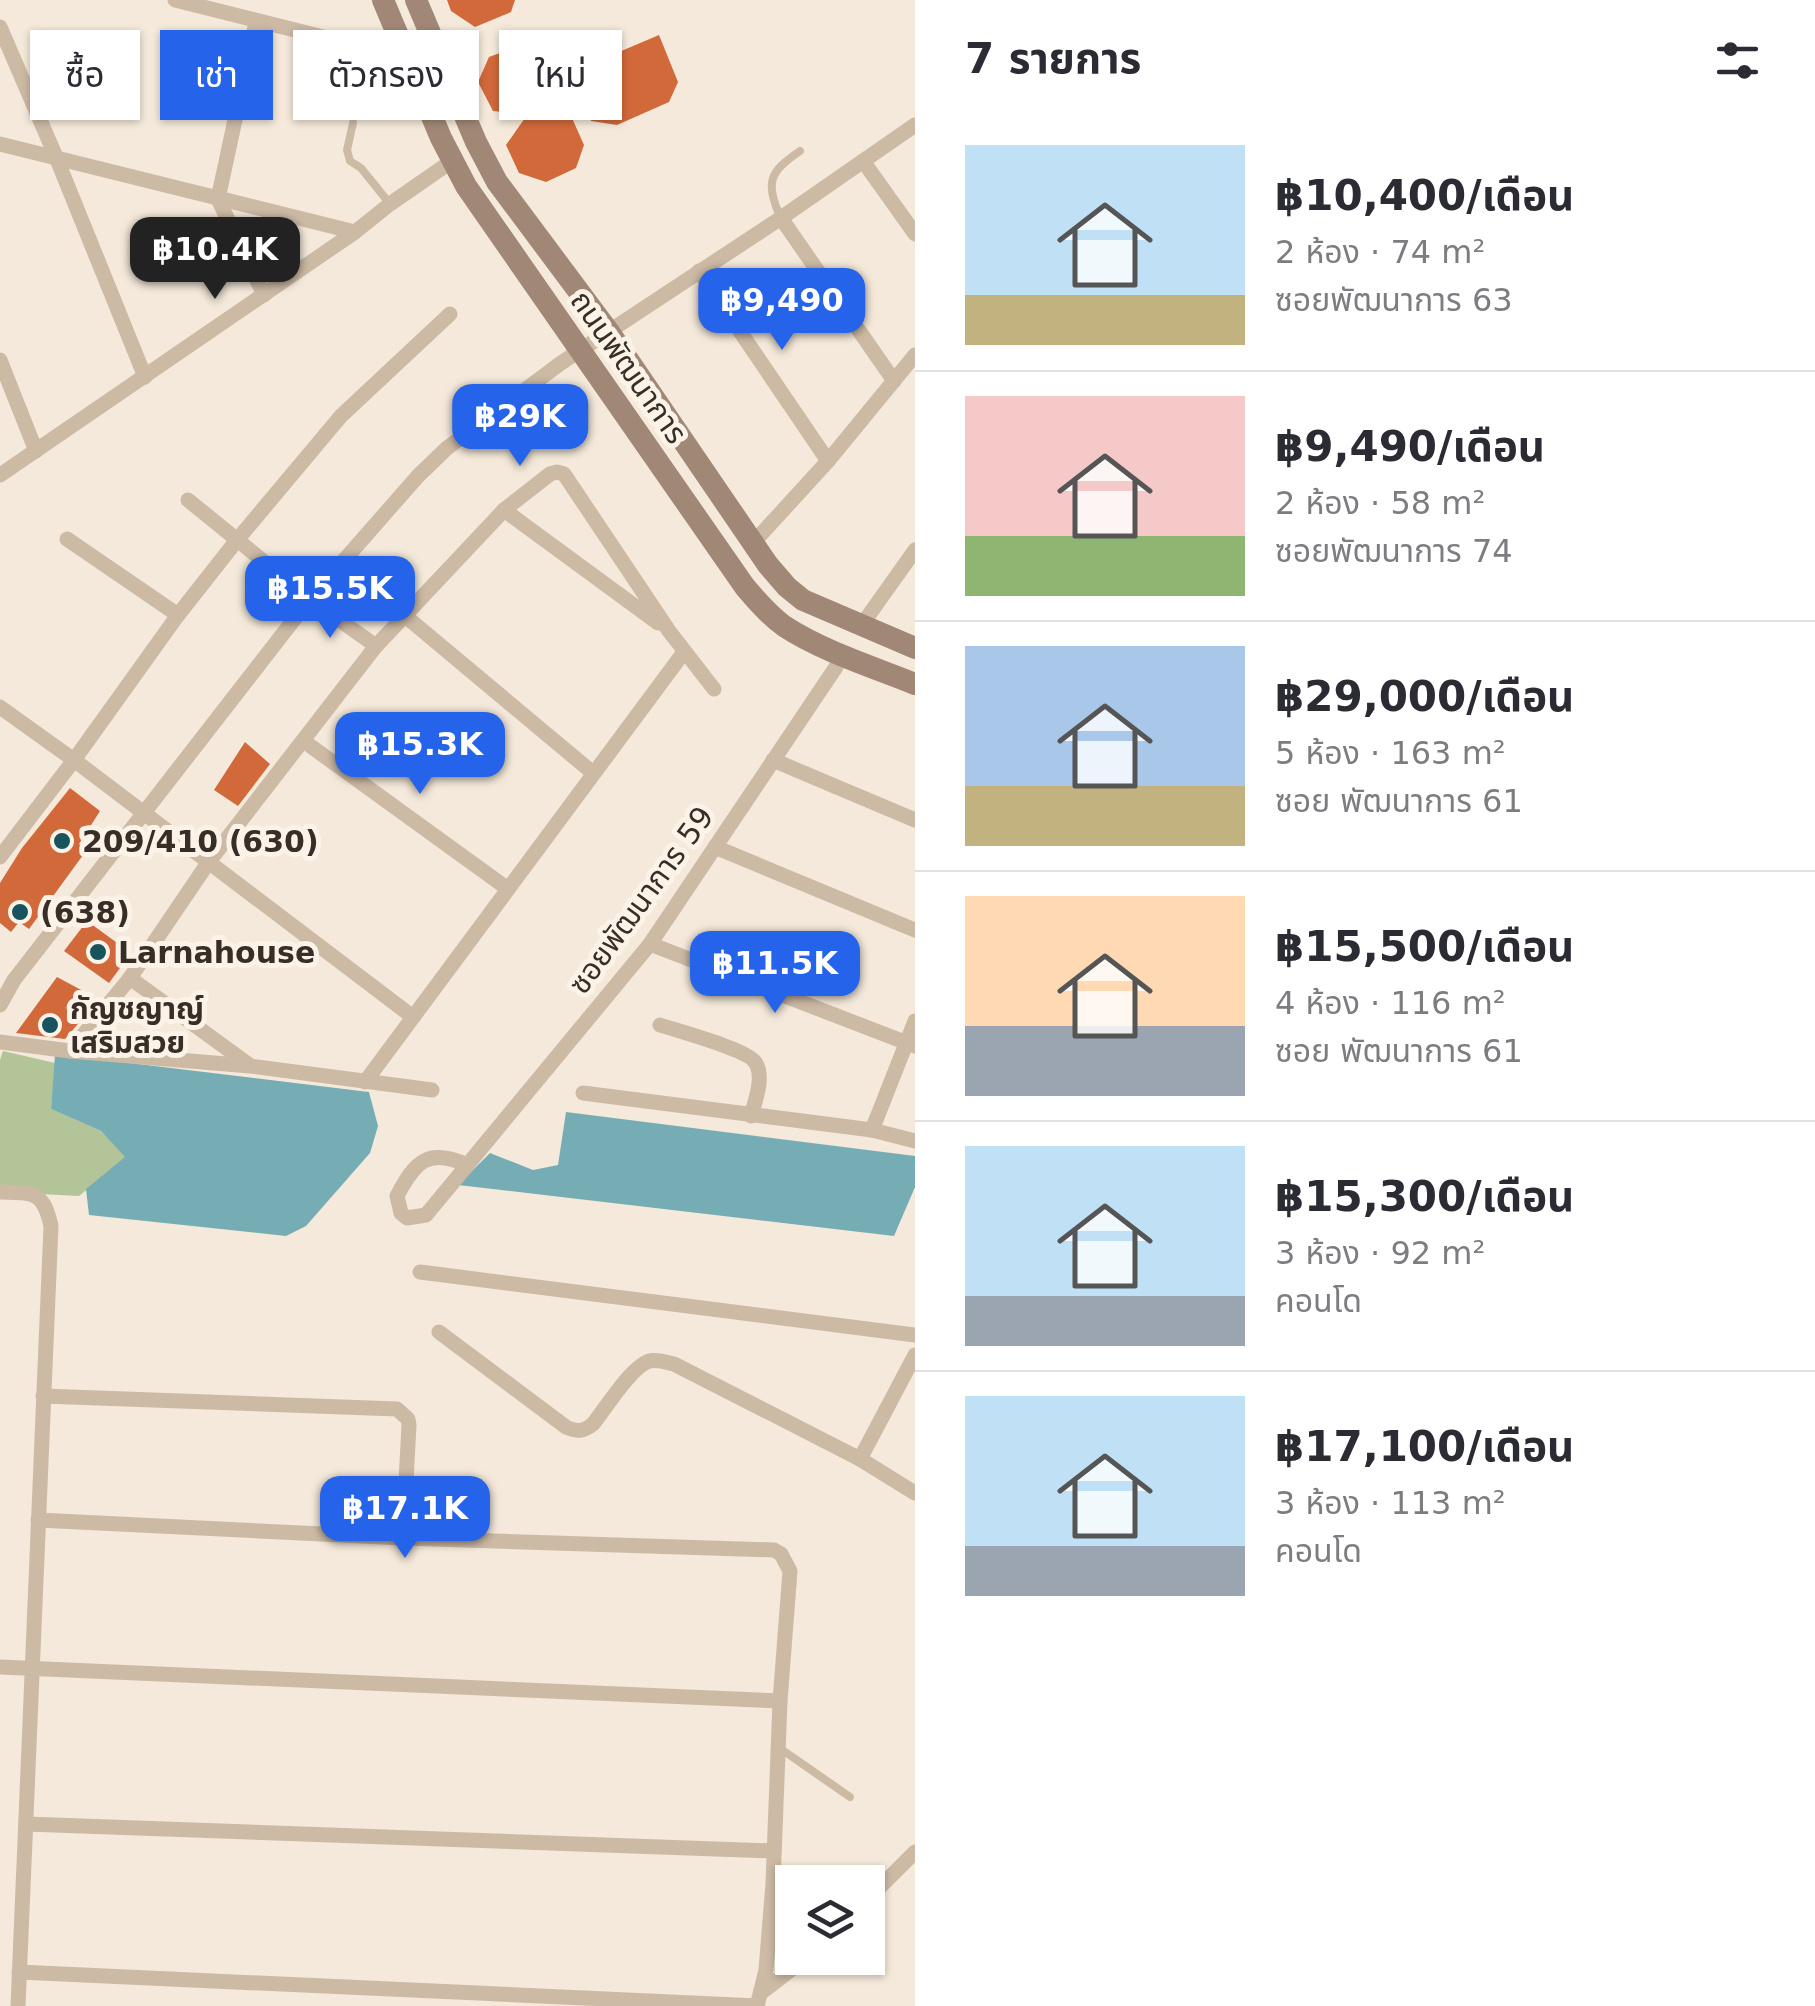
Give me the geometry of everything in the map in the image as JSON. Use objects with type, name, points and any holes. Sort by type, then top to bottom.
[{"type":"main road","name":"ถนนพัฒนาการ","points":[[383,0],[395,30]]},
{"type":"main road","name":"ถนนพัฒนาการ","points":[[416,0],[497,182],[609,332],[778,576],[803,600],[915,648]]},
{"type":"main road","name":"ถนนพัฒนาการ","points":[[434,120],[466,186],[745,587],[788,629],[915,684]]},
{"type":"street","points":[[175,0],[293,31]]},
{"type":"street","points":[[256,22],[218,199],[264,295]]},
{"type":"street","points":[[0,27],[145,377]]},
{"type":"street","points":[[0,1005],[14,980],[310,599],[447,448],[581,350],[915,126]]},
{"type":"street","points":[[0,144],[355,232]]},
{"type":"street","points":[[0,475],[452,161]]},
{"type":"street","points":[[863,161],[915,234]]},
{"type":"street","points":[[781,218],[894,381]]},
{"type":"street","points":[[699,270],[828,461]]},
{"type":"street","points":[[0,857],[237,540],[341,416],[450,314]]},
{"type":"street","points":[[754,542],[828,461],[915,355]]},
{"type":"street","points":[[0,360],[36,450]]},
{"type":"street","points":[[70,1051],[130,978],[208,864],[376,646],[504,510],[550,474],[564,474],[669,632],[714,690]]},
{"type":"street","points":[[188,500],[310,599],[376,646]]},
{"type":"street","points":[[504,510],[669,632]]},
{"type":"street","points":[[67,539],[178,615]]},
{"type":"street","points":[[861,626],[915,550]]},
{"type":"street","points":[[404,616],[593,773]]},
{"type":"street","points":[[365,1082],[684,652]]},
{"type":"street","name":"ซอยพัฒนาการ 59","points":[[467,1165],[445,1156],[426,1158],[397,1196],[400,1213],[408,1218],[426,1215],[650,944],[841,654]]},
{"type":"street","points":[[0,706],[413,1017]]},
{"type":"street","points":[[304,742],[508,890]]},
{"type":"street","points":[[773,760],[915,820]]},
{"type":"street","points":[[715,846],[915,930]]},
{"type":"street","points":[[650,944],[911,1044]]},
{"type":"street","points":[[130,978],[250,1066]]},
{"type":"street","points":[[872,1130],[911,1044],[915,1021]]},
{"type":"street","points":[[660,1025],[754,1060],[759,1072],[752,1116]]},
{"type":"street","points":[[0,1042],[250,1066],[432,1090]]},
{"type":"street","points":[[584,1093],[872,1130],[915,1141]]},
{"type":"street","points":[[0,1192],[39,1197],[48,1208],[51,1226],[18,2006]]},
{"type":"street","points":[[420,1272],[915,1334]]},
{"type":"street","points":[[438,1332],[575,1432],[593,1424],[644,1364],[662,1361],[860,1459],[915,1493]]},
{"type":"street","points":[[860,1459],[914,1361]]},
{"type":"street","points":[[43,1396],[397,1410],[409,1425],[403,1538]]},
{"type":"street","points":[[38,1520],[403,1538],[774,1550],[781,1554],[790,1571],[774,1851],[759,2001]]},
{"type":"street","points":[[0,1667],[780,1701]]},
{"type":"street","points":[[26,1824],[774,1851]]},
{"type":"street","points":[[885,1882],[915,1852]]},
{"type":"street","points":[[19,1972],[759,2001],[787,1975]]},
{"type":"lane","points":[[354,123],[347,150],[350,160],[390,204]]},
{"type":"lane","points":[[781,218],[770,184],[780,164],[800,151]]},
{"type":"lane","points":[[778,1747],[850,1797]]},
{"type":"green space","points":[[3,1051],[55,1063],[51,1109],[101,1131],[126,1157],[79,1196],[0,1192]]},
{"type":"water","points":[[55,1054],[369,1092],[378,1126],[370,1153],[306,1226],[286,1236],[89,1215],[86,1189],[125,1157],[101,1131],[51,1109]]},
{"type":"water","points":[[566,1112],[915,1156],[915,1187],[894,1236],[458,1185],[490,1153],[533,1170],[558,1165]]},
{"type":"building","points":[[447,0],[515,0],[511,12],[475,27],[451,11]]},
{"type":"building","points":[[659,35],[678,82],[669,102],[617,125],[591,121],[622,120],[622,51]]},
{"type":"building","points":[[499,53],[499,112],[493,111],[479,84],[489,57]]},
{"type":"building","points":[[524,120],[573,120],[584,145],[576,168],[546,182],[519,173],[506,145]]},
{"type":"building","points":[[245,742],[270,764],[238,806],[214,790]]},
{"type":"building","points":[[70,788],[100,811],[79,844],[86,851],[29,929],[19,922],[11,932],[0,923],[0,883],[22,848]]},
{"type":"building","name":"Larnahouse","points":[[87,921],[131,953],[109,983],[64,951]]},
{"type":"building","points":[[57,977],[96,998],[83,1018],[65,1039],[16,1033]]},
{"type":"place","name":"209/410 (630)","points":[[62,841]]},
{"type":"place","name":"(638)","points":[[20,912]]},
{"type":"place","name":"Larnahouse","points":[[98,952]]},
{"type":"place","name":"กัญชญาญ์ เสริมสวย","points":[[50,1025]]}]
